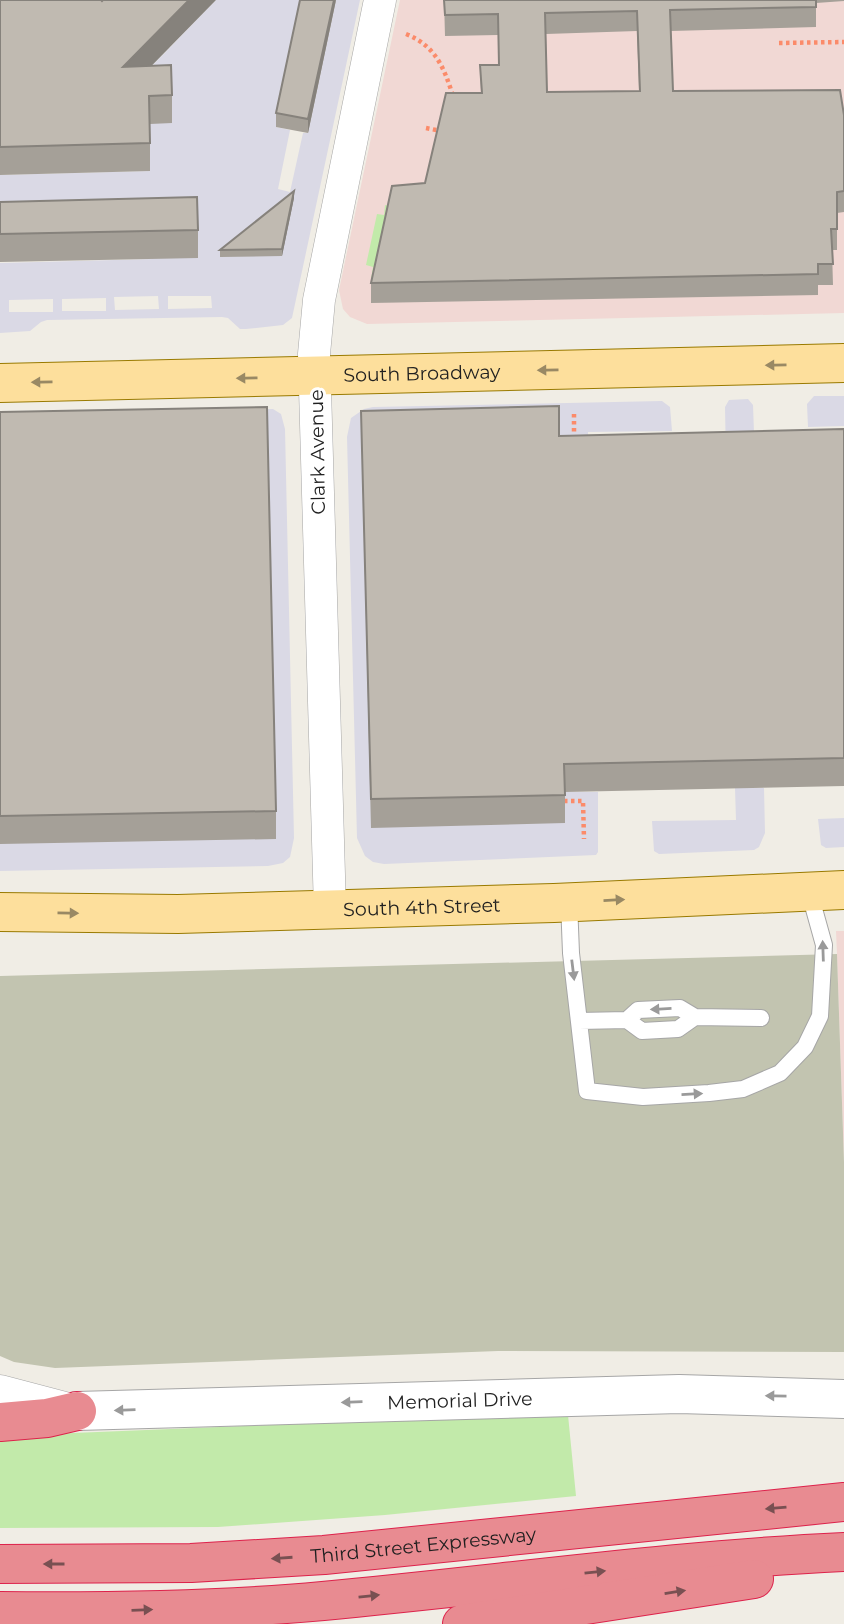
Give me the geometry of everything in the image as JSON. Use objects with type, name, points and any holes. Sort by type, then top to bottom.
[{"type":"highway","points":[[0,1422],[47,1418],[78,1411]]},
{"type":"highway","name":"Third Street Expressway","points":[[0,1564],[191,1563],[324,1555],[844,1502]]},
{"type":"highway","points":[[0,1611],[85,1612],[320,1601],[666,1564],[844,1555]]},
{"type":"highway","points":[[462,1624],[709,1587],[844,1555]]},
{"type":"main road","name":"South Broadway","points":[[0,383],[844,363]]},
{"type":"main road","name":"South 4th Street","points":[[0,912],[178,914],[826,891]]},
{"type":"street","name":"Clark Avenue","points":[[330,910],[315,335],[319,300],[380,0]]},
{"type":"street","points":[[0,1391],[78,1411]]},
{"type":"street","name":"Memorial Drive","points":[[78,1411],[604,1395],[844,1399]]},
{"type":"lane","points":[[569,902],[571,953],[587,1091],[643,1097],[743,1089],[780,1073],[805,1047],[820,1016],[826,891]]},
{"type":"lane","points":[[579,1021],[627,1020],[642,1031],[678,1029],[695,1017],[761,1018]]},
{"type":"path","points":[[407,34],[432,49],[439,59],[454,97],[462,94]]},
{"type":"path","points":[[779,43],[844,42]]},
{"type":"path","points":[[426,128],[442,131]]},
{"type":"path","points":[[573,414],[574,442]]},
{"type":"path","points":[[564,801],[583,801],[584,839]]},
{"type":"shaded area","points":[[216,0],[303,0],[276,127],[290,130],[278,189],[290,192],[303,133],[308,133],[336,0],[360,0],[292,318],[283,325],[246,329],[240,329],[228,318],[222,317],[47,320],[30,331],[0,333],[0,263],[152,259],[151,226],[0,230],[0,175],[150,171],[146,72]],"holes":[[[158,296],[159,309],[115,310],[114,297]],[[168,296],[211,296],[212,308],[168,309]],[[106,298],[106,311],[62,311],[62,299]],[[53,299],[53,312],[9,312],[9,300]]]},
{"type":"shaded area","points":[[400,0],[844,0],[844,313],[367,324],[350,317],[343,309],[339,290]]},
{"type":"shaded area","points":[[814,396],[844,396],[844,426],[808,427],[807,404]]},
{"type":"shaded area","points":[[748,399],[753,405],[755,460],[726,461],[725,407],[729,400]]},
{"type":"shaded area","points":[[662,401],[670,407],[672,431],[588,432],[588,464],[564,792],[598,792],[598,852],[596,855],[384,864],[373,862],[365,856],[357,838],[347,437],[351,418],[364,409],[373,407]]},
{"type":"shaded area","points":[[273,409],[281,414],[285,429],[294,838],[290,857],[283,863],[268,866],[0,871],[0,416]]},
{"type":"shaded area","points":[[735,788],[764,788],[765,833],[759,847],[754,850],[659,854],[654,851],[652,821],[736,820]]},
{"type":"shaded area","points":[[844,818],[844,847],[826,848],[821,845],[818,819]]},
{"type":"shaded area","points":[[836,931],[844,931],[844,1162],[837,954]]},
{"type":"shaded area","points":[[837,954],[844,1162],[844,1352],[498,1351],[55,1368],[14,1362],[0,1356],[0,976]]},
{"type":"green space","points":[[385,205],[392,207],[376,280],[371,279],[373,267],[366,265],[377,214],[384,215]]},
{"type":"green space","points":[[568,1415],[576,1496],[385,1515],[218,1527],[0,1528],[0,1436]]},
{"type":"building","points":[[0,0],[189,0],[123,67],[171,65],[172,95],[149,96],[150,143],[0,147]]},
{"type":"building","points":[[300,0],[334,0],[308,119],[276,113]]},
{"type":"building","points":[[444,0],[816,0],[816,7],[670,10],[673,91],[840,90],[844,115],[844,191],[837,192],[837,229],[831,229],[833,264],[818,264],[818,274],[371,283],[392,186],[425,183],[446,93],[482,93],[480,65],[499,65],[498,14],[445,15]],"holes":[[[637,11],[640,91],[547,92],[545,13]]]},
{"type":"building","points":[[294,191],[282,249],[220,250]]},
{"type":"building","points":[[197,197],[198,230],[0,234],[0,202]]},
{"type":"building","points":[[559,406],[559,436],[844,429],[844,758],[564,764],[565,795],[371,799],[361,411]]},
{"type":"building","points":[[267,407],[276,811],[0,816],[0,412]]}]
